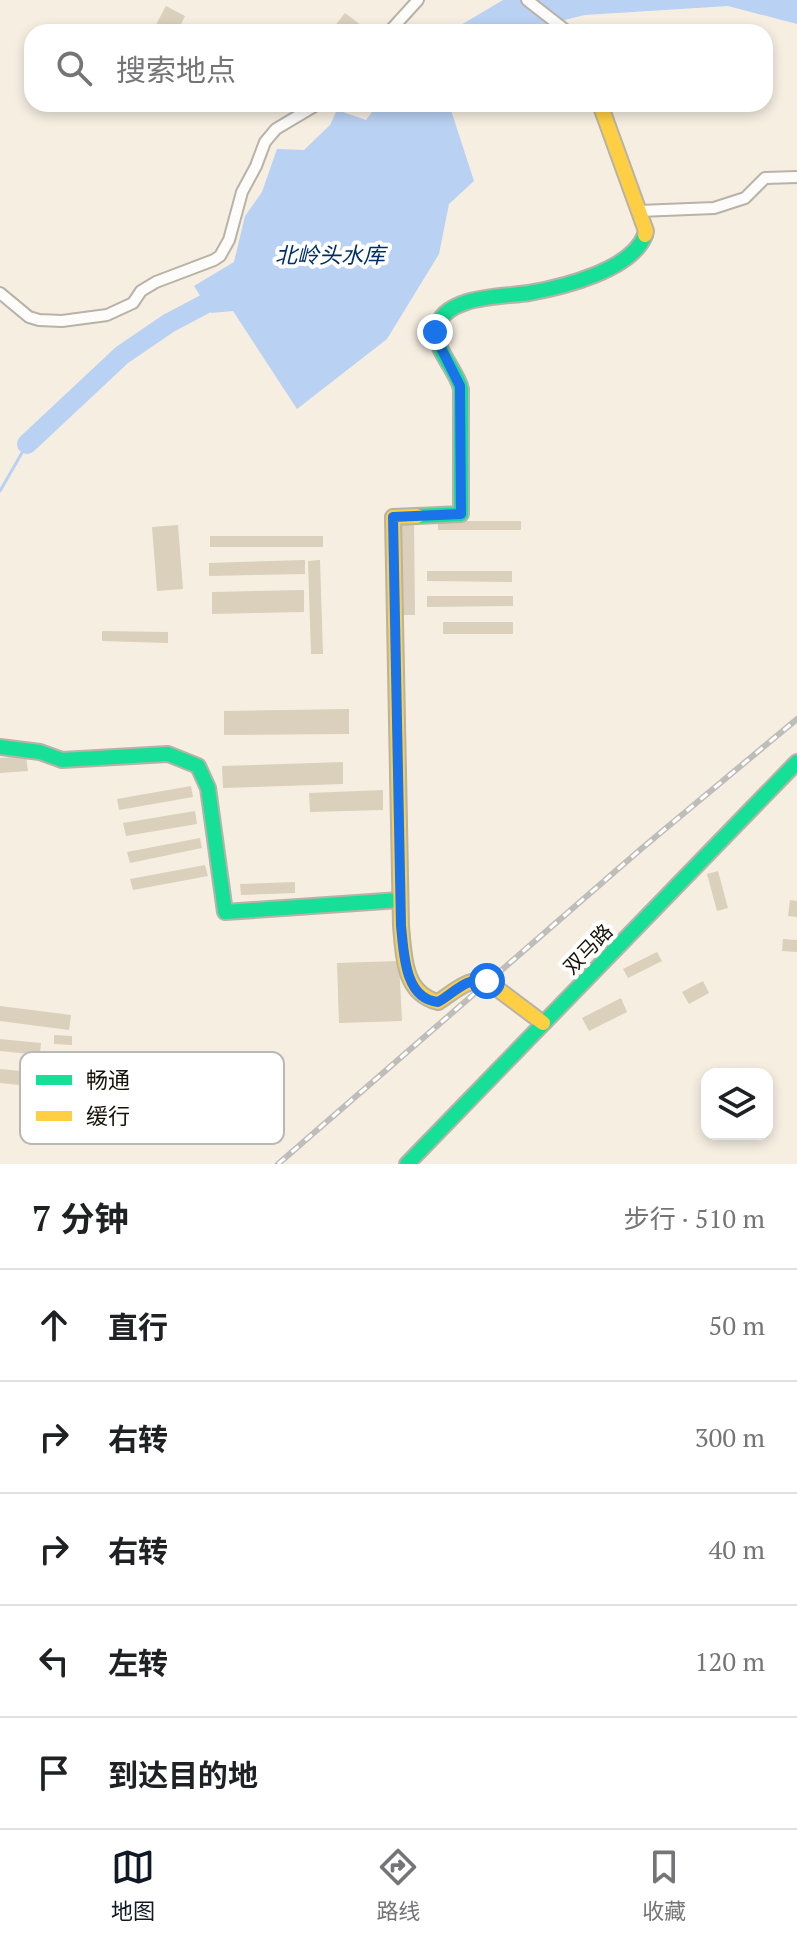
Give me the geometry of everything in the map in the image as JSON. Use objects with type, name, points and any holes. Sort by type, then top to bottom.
[{"type":"street","points":[[396,24],[418,0]]},
{"type":"street","points":[[527,0],[558,24]]},
{"type":"street","points":[[0,293],[29,317],[39,320],[62,321],[107,315],[133,303],[141,291],[156,282],[214,260],[229,240],[242,192],[265,142],[276,129],[305,112]]},
{"type":"street","points":[[543,1023],[487,981],[478,979],[458,987],[438,1002],[428,1001],[420,997],[415,989],[405,961],[400,900],[393,517],[461,514],[460,386],[435,332],[440,319],[462,303],[501,294],[527,293],[619,264],[643,242],[646,231],[603,112]]},
{"type":"street","points":[[639,211],[714,208],[745,198],[765,178],[797,177]]},
{"type":"street","points":[[0,747],[40,752],[62,760],[168,754],[198,766],[208,788],[225,912],[400,900]]},
{"type":"street","name":"双马路","points":[[407,1164],[797,762]]},
{"type":"water","points":[[503,0],[797,0],[797,24],[728,6],[585,15],[548,24],[462,24]]},
{"type":"water","name":"北岭头水库","points":[[336,112],[366,120],[372,112],[452,112],[474,181],[449,204],[439,254],[387,339],[297,409],[233,311],[211,313],[194,286],[234,262],[245,216],[262,192],[277,149],[304,150],[330,125]]},
{"type":"building","points":[[166,6],[185,16],[181,24],[156,24]]},
{"type":"building","points":[[345,13],[359,24],[336,24]]},
{"type":"building","points":[[438,521],[521,521],[521,530],[438,530]]},
{"type":"building","points":[[401,523],[414,523],[415,615],[401,615]]},
{"type":"building","points":[[178,525],[183,589],[157,591],[152,527]]},
{"type":"building","points":[[210,536],[323,536],[323,547],[210,547]]},
{"type":"building","points":[[305,560],[305,574],[209,576],[209,563]]},
{"type":"building","points":[[320,560],[323,654],[311,654],[308,561]]},
{"type":"building","points":[[427,571],[512,571],[512,582],[427,581]]},
{"type":"building","points":[[304,590],[304,612],[212,614],[212,592]]},
{"type":"building","points":[[427,596],[513,596],[513,606],[427,607]]},
{"type":"building","points":[[443,622],[513,622],[513,634],[443,634]]},
{"type":"building","points":[[102,631],[168,632],[168,643],[102,641]]},
{"type":"building","points":[[349,709],[349,734],[224,735],[224,711]]},
{"type":"building","points":[[26,756],[28,771],[0,773],[0,758]]},
{"type":"building","points":[[343,762],[343,784],[223,788],[222,766]]},
{"type":"building","points":[[191,786],[193,797],[119,810],[117,799]]},
{"type":"building","points":[[383,790],[383,810],[310,812],[309,793]]},
{"type":"building","points":[[195,811],[197,824],[126,836],[123,823]]},
{"type":"building","points":[[200,838],[202,848],[130,863],[127,852]]},
{"type":"building","points":[[205,865],[208,876],[133,890],[130,879]]},
{"type":"building","points":[[718,871],[728,908],[717,911],[707,874]]},
{"type":"building","points":[[295,882],[295,893],[241,895],[240,884]]},
{"type":"building","points":[[790,900],[797,901],[797,917],[788,916]]},
{"type":"building","points":[[783,939],[797,940],[797,952],[782,951]]},
{"type":"building","points":[[657,952],[662,961],[628,978],[623,969]]},
{"type":"building","points":[[399,961],[402,1021],[339,1023],[337,963]]},
{"type":"building","points":[[703,981],[709,993],[689,1004],[682,992]]},
{"type":"building","points":[[621,998],[627,1012],[589,1031],[582,1018]]},
{"type":"building","points":[[0,1006],[71,1015],[69,1030],[0,1021]]},
{"type":"building","points":[[54,1035],[72,1036],[72,1045],[54,1044]]},
{"type":"building","points":[[0,1039],[41,1043],[40,1052],[0,1051]]},
{"type":"building","points":[[0,1069],[20,1071],[20,1085],[0,1083]]},
{"type":"waterway","points":[[27,444],[122,355],[169,323],[205,304]]},
{"type":"waterway","points":[[0,491],[27,444]]},
{"type":"railway","points":[[278,1164],[641,849],[797,719]]},
{"type":"traffic: fast","points":[[417,516],[461,514],[461,389],[438,343],[437,328],[442,317],[462,303],[529,293],[595,275],[626,258],[645,235]]},
{"type":"traffic: fast","points":[[0,747],[40,752],[62,760],[168,754],[198,766],[208,788],[225,912],[400,900]]},
{"type":"traffic: fast","points":[[407,1164],[797,762]]},
{"type":"traffic: slow","points":[[603,112],[645,235]]},
{"type":"traffic: slow","points":[[417,516],[393,517],[401,926],[408,972],[418,991],[438,1002],[467,984],[487,981],[543,1023]]},
{"type":"route","points":[[435,332],[460,386],[461,514],[393,517],[401,926],[405,961],[420,997],[438,1002],[458,987],[478,979],[487,981]]}]
